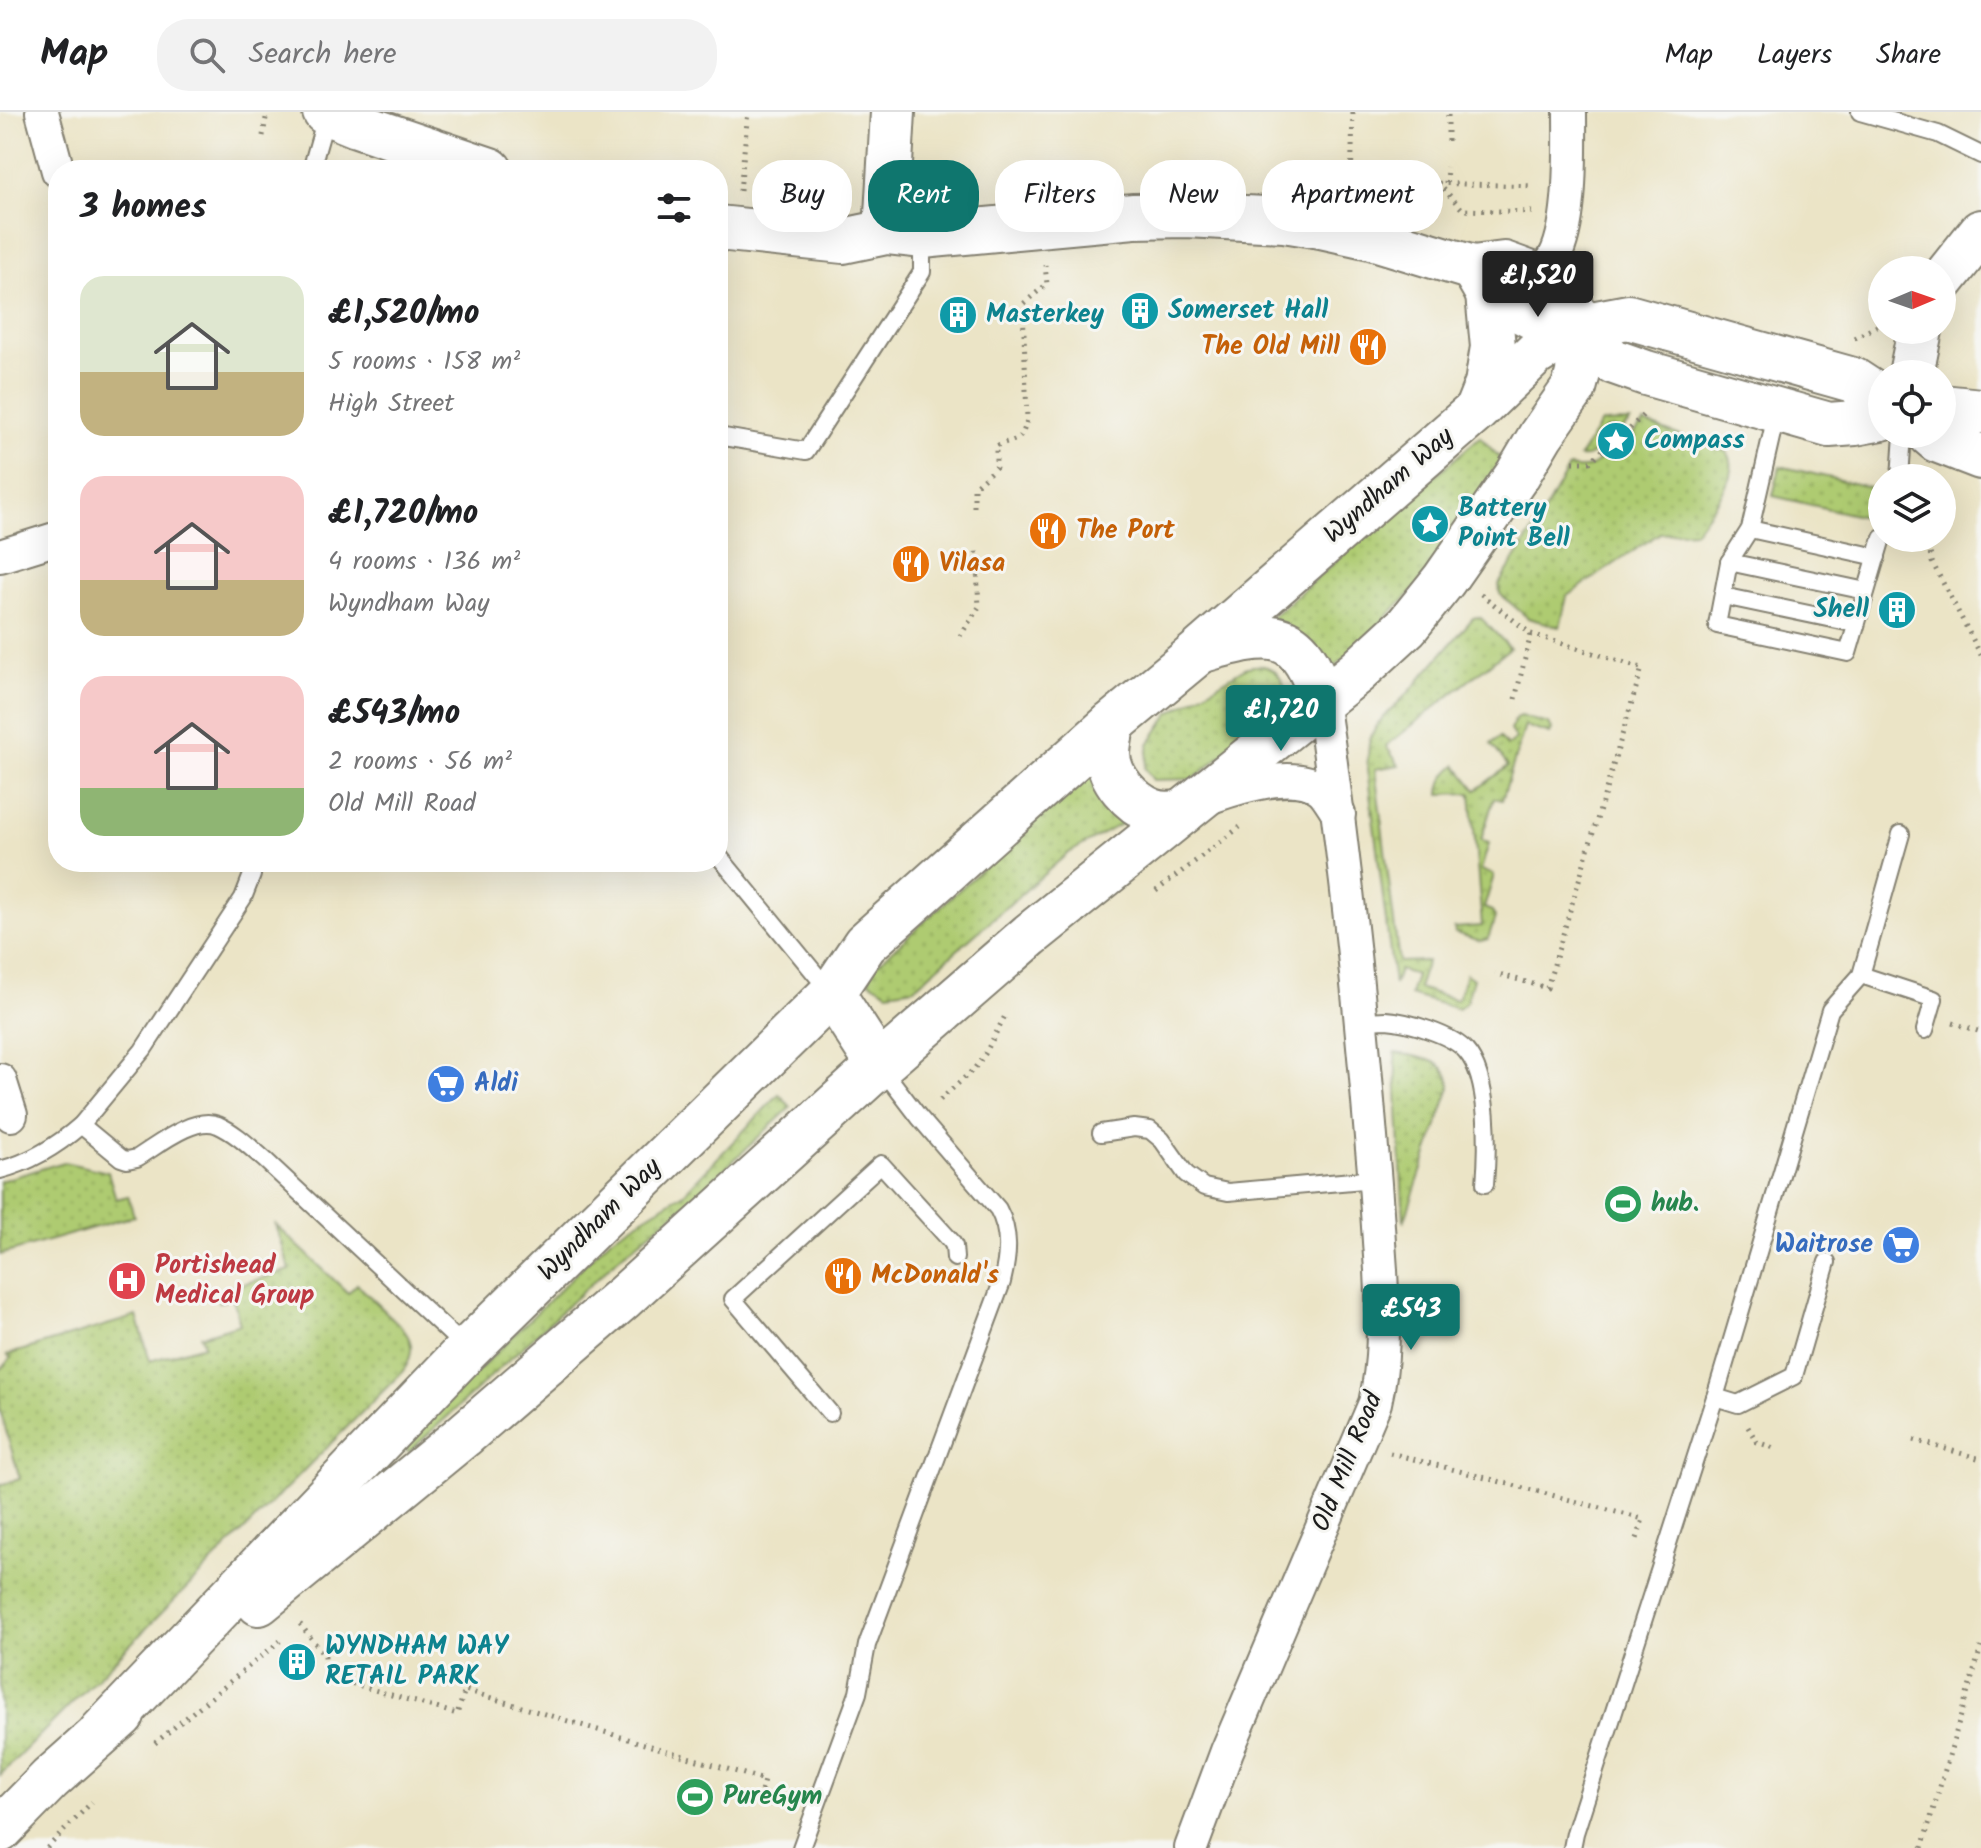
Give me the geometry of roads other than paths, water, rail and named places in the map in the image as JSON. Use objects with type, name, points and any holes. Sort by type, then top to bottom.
[{"type":"main road","points":[[893,112],[904,234]]},
{"type":"main road","points":[[343,116],[463,160]]},
{"type":"main road","points":[[728,229],[843,241],[1164,215],[1284,220],[1371,237],[1481,281],[1539,320],[1580,326]]},
{"type":"main road","points":[[1956,263],[1981,232]]},
{"type":"main road","points":[[1481,281],[1504,264],[1537,276],[1565,295],[1580,326],[1612,361],[1829,425],[1868,421]]},
{"type":"main road","points":[[1476,411],[1487,384],[1493,347],[1481,281]]},
{"type":"main road","name":"Wyndham Way","points":[[101,1732],[468,1349],[832,993],[865,944],[1112,724],[1476,411],[1535,354],[1580,326],[1628,317],[1853,380],[1868,390]]},
{"type":"main road","name":"Wyndham Way","points":[[0,1830],[101,1732],[463,1436],[624,1297],[879,1066],[1030,935],[1357,672],[1407,626],[1444,580],[1574,388],[1578,373],[1580,326]]},
{"type":"main road","points":[[1956,408],[1981,411]]},
{"type":"main road","points":[[1956,447],[1981,457]]},
{"type":"main road","name":"Wyndham Way","points":[[1200,651],[1245,638],[1277,638],[1290,643],[1301,653],[1322,700]]},
{"type":"main road","points":[[1112,724],[1108,756],[1111,773],[1121,786],[1134,800],[1151,811],[1162,814],[1189,808]]},
{"type":"main road","points":[[832,993],[879,1066]]},
{"type":"street","points":[[42,112],[55,160]]},
{"type":"street","points":[[1537,276],[1550,265],[1558,250],[1567,200],[1570,112]]},
{"type":"street","points":[[0,556],[48,541]]},
{"type":"street","name":"Old Mill Road","points":[[1191,1848],[1227,1751],[1375,1403],[1382,1375],[1384,1341],[1375,1179],[1339,814],[1322,700]]},
{"type":"street","points":[[1189,808],[1244,786],[1295,780],[1311,783],[1323,790],[1339,814]]},
{"type":"street","points":[[0,1080],[11,1115]]},
{"type":"lane","points":[[1860,112],[1938,134],[1981,155]]},
{"type":"lane","points":[[317,160],[343,116]]},
{"type":"lane","points":[[728,438],[806,451],[922,272],[904,234]]},
{"type":"lane","points":[[1777,411],[1750,529],[1729,562],[1717,625],[1848,653],[1878,552]]},
{"type":"lane","points":[[1750,529],[1877,557]]},
{"type":"lane","points":[[1729,562],[1866,591]]},
{"type":"lane","points":[[1723,596],[1856,624]]},
{"type":"lane","points":[[1572,1848],[1715,1397],[1830,1010],[1861,975],[1901,834]]},
{"type":"lane","points":[[728,867],[832,993]]},
{"type":"lane","points":[[0,1170],[33,1159],[81,1125],[143,1050],[206,957],[243,898],[252,872]]},
{"type":"lane","points":[[1861,975],[1934,999],[1925,1030]]},
{"type":"lane","points":[[1361,1022],[1386,1020],[1417,1027],[1447,1037],[1468,1053],[1479,1079],[1486,1121],[1485,1184]]},
{"type":"lane","points":[[801,1848],[858,1693],[867,1645],[1002,1282],[1008,1255],[1007,1233],[998,1209],[879,1066]]},
{"type":"lane","points":[[81,1125],[127,1160],[137,1158],[195,1124],[212,1123],[232,1133],[468,1349]]},
{"type":"lane","points":[[1101,1133],[1134,1128],[1150,1130],[1162,1140],[1186,1174],[1204,1187],[1228,1192],[1375,1179]]},
{"type":"lane","points":[[830,1413],[733,1299],[881,1164],[951,1241],[955,1258]]},
{"type":"lane","points":[[1715,1397],[1738,1404],[1794,1376],[1827,1262]]},
{"type":"place","name":"Somerset Hall","points":[[1140,311]]},
{"type":"place","name":"Masterkey","points":[[958,315]]},
{"type":"place","name":"The Old Mill","points":[[1368,347]]},
{"type":"place","name":"Compass","points":[[1616,441]]},
{"type":"place","name":"Battery Point Bell","points":[[1430,524]]},
{"type":"place","name":"The Port","points":[[1048,531]]},
{"type":"place","name":"Vilasa","points":[[911,564]]},
{"type":"place","name":"Shell","points":[[1897,610]]},
{"type":"place","name":"Aldi","points":[[446,1084]]},
{"type":"place","name":"hub.","points":[[1623,1204]]},
{"type":"place","name":"Waitrose","points":[[1901,1245]]},
{"type":"place","name":"McDonald's","points":[[843,1276]]},
{"type":"place","name":"Portishead Medical Group","points":[[127,1281]]},
{"type":"place","name":"WYNDHAM WAY RETAIL PARK","points":[[297,1662]]},
{"type":"place","name":"PureGym","points":[[695,1797]]}]
